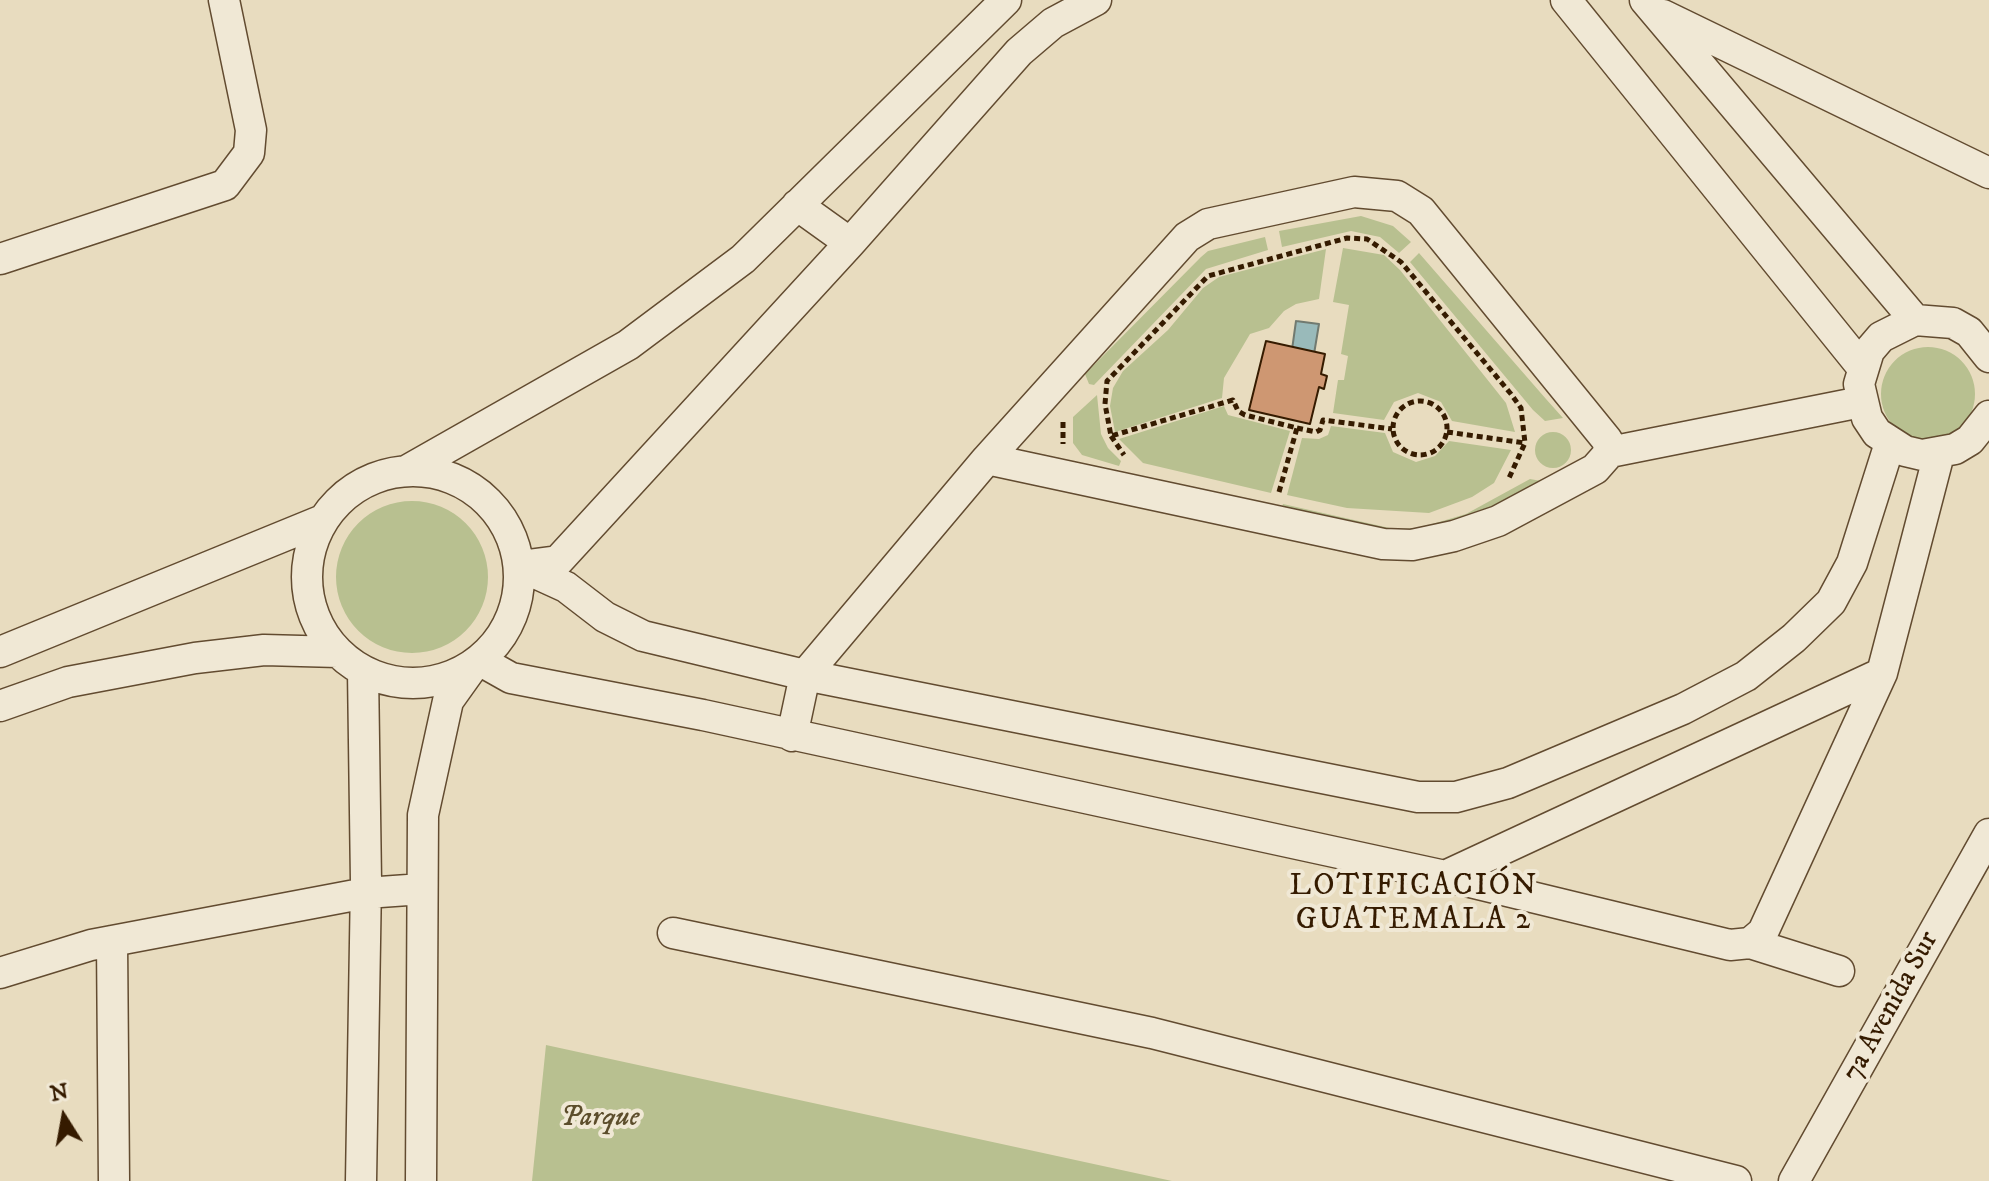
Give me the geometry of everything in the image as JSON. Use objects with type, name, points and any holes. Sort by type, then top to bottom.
[{"type":"street","points":[[0,259],[225,185],[249,153],[251,130],[224,0]]},
{"type":"street","points":[[476,663],[453,676],[419,683],[385,680],[363,671],[338,652],[315,618],[308,593],[307,568],[323,520],[340,501],[360,486],[406,471],[628,345],[743,259],[1006,0]]},
{"type":"street","points":[[520,566],[558,561],[850,243],[1019,52],[1053,23],[1096,0]]},
{"type":"street","points":[[1566,0],[1862,367]]},
{"type":"street","points":[[1649,5],[1915,320]]},
{"type":"street","points":[[1649,5],[1989,173]]},
{"type":"street","points":[[792,736],[805,675],[987,459],[1187,237],[1208,224],[1354,192],[1397,196],[1421,211],[1607,440],[1610,452]]},
{"type":"street","points":[[797,205],[850,243]]},
{"type":"street","points":[[1989,357],[1969,332],[1953,323],[1915,320],[1881,337],[1862,367],[1861,402],[1877,433],[1890,443],[1922,455],[1979,446],[1989,416]]},
{"type":"street","points":[[987,459],[1383,544],[1426,542],[1498,521],[1595,469],[1610,452],[1861,402]]},
{"type":"street","points":[[520,566],[566,587],[605,617],[643,636],[805,675],[1418,797],[1456,797],[1486,791],[1683,709],[1746,676],[1794,638],[1831,602],[1852,563],[1890,443]]},
{"type":"street","points":[[1750,943],[1763,932],[1882,673],[1939,454]]},
{"type":"street","points":[[406,471],[452,478],[491,504],[515,543],[520,566],[515,612],[505,633],[476,663],[448,701],[423,815],[421,1181]]},
{"type":"street","points":[[0,652],[323,520]]},
{"type":"street","points":[[0,706],[68,682],[195,658],[264,650],[338,652]]},
{"type":"street","points":[[476,663],[511,678],[1445,876],[1730,945],[1750,943],[1839,971]]},
{"type":"street","points":[[361,1181],[366,893],[363,671]]},
{"type":"street","points":[[1445,876],[1882,673]]},
{"type":"street","name":"7a Avenida Sur","points":[[1794,1181],[1989,834]]},
{"type":"street","points":[[0,973],[112,941],[366,893],[422,889]]},
{"type":"street","points":[[673,933],[1152,1033],[1736,1181]]},
{"type":"street","points":[[112,941],[114,1181]]},
{"type":"path","points":[[1098,387],[1208,276],[1330,241],[1367,239],[1401,262],[1521,408],[1525,443],[1521,457],[1503,485]]},
{"type":"path","points":[[1107,381],[1105,404],[1111,436],[1130,461]]},
{"type":"path","points":[[1111,436],[1233,400],[1238,411],[1245,415],[1316,432],[1320,430],[1323,420],[1392,429]]},
{"type":"path","points":[[1424,400],[1444,416],[1447,432],[1438,449],[1420,455],[1402,449],[1392,429],[1400,408],[1424,400]]},
{"type":"path","points":[[1065,448],[1061,426],[1069,411]]},
{"type":"path","points":[[1272,520],[1297,428]]},
{"type":"path","points":[[1447,432],[1525,443]]},
{"type":"green space","points":[[1361,216],[1393,226],[1411,242],[1399,253],[1380,237],[1351,231],[1282,247],[1279,231]]},
{"type":"green space","points":[[1265,237],[1268,250],[1206,269],[1094,385],[1089,384],[1085,374],[1208,251]]},
{"type":"green space","points":[[1343,248],[1384,255],[1400,270],[1506,403],[1515,432],[1452,421],[1441,402],[1418,393],[1394,402],[1384,420],[1333,413],[1338,380],[1344,380],[1348,356],[1341,354],[1349,305],[1333,302]]},
{"type":"green space","points":[[1326,249],[1319,299],[1296,304],[1284,311],[1269,328],[1250,334],[1224,378],[1222,398],[1115,432],[1110,406],[1113,388],[1123,371],[1168,330],[1203,288],[1219,277]]},
{"type":"green space","points":[[1419,253],[1563,418],[1545,421],[1533,410],[1410,262]]},
{"type":"green space","points":[[1928,347],[1946,350],[1961,361],[1972,376],[1975,394],[1972,412],[1961,427],[1946,438],[1928,441],[1910,438],[1895,427],[1884,412],[1881,394],[1884,376],[1895,361],[1910,350]]},
{"type":"green space","points":[[1097,395],[1101,434],[1108,448],[1121,461],[1119,466],[1082,455],[1073,443],[1073,417]]},
{"type":"green space","points":[[1224,406],[1228,415],[1290,431],[1271,493],[1143,463],[1119,439]]},
{"type":"green space","points":[[1331,426],[1385,433],[1393,452],[1416,462],[1435,456],[1449,441],[1511,450],[1494,483],[1472,497],[1429,513],[1347,508],[1287,495],[1302,438],[1319,439],[1328,435]]},
{"type":"green space","points":[[1553,432],[1566,437],[1571,450],[1566,463],[1553,468],[1540,463],[1535,450],[1540,437]]},
{"type":"green space","points":[[1530,479],[1541,481],[1542,486],[1431,537],[1278,518],[1283,504],[1394,529],[1419,528],[1466,514]]},
{"type":"green space","points":[[412,501],[441,507],[466,523],[482,548],[488,577],[482,606],[466,631],[441,647],[412,653],[383,647],[358,631],[342,606],[336,577],[342,548],[358,523],[383,507]]},
{"type":"green space","name":"Parque","points":[[546,1045],[1172,1181],[532,1181]]},
{"type":"water","points":[[1296,321],[1319,324],[1313,360],[1291,357]]},
{"type":"building","points":[[1266,341],[1325,354],[1321,374],[1327,376],[1324,389],[1319,387],[1310,424],[1249,410]]},
{"type":"district","name":"LOTIFICACIÓN GUATEMALA 2","points":[[1414,905]]}]
